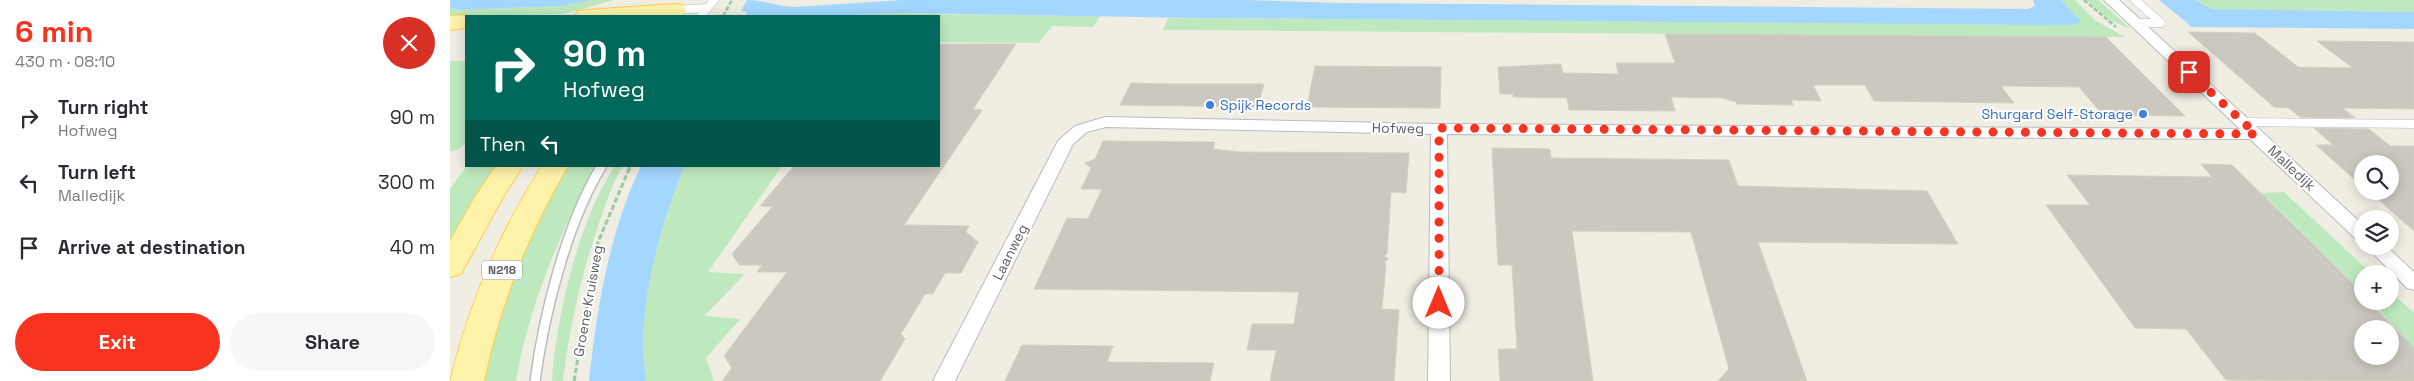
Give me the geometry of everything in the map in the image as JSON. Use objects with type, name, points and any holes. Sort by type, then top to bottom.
[{"type":"main road","points":[[595,15],[639,10],[672,11]]},
{"type":"main road","points":[[450,23],[465,22]]},
{"type":"main road","points":[[450,39],[465,38]]},
{"type":"main road","points":[[450,267],[488,197],[509,167]]},
{"type":"main road","name":"N218","points":[[467,381],[479,336],[509,253],[530,209],[554,167]]},
{"type":"street","name":"Malledijk","points":[[2111,0],[2354,226]]},
{"type":"street","name":"Hofweg","points":[[1081,129],[1105,122],[1439,128],[2256,134]]},
{"type":"street","points":[[1439,128],[1439,381]]},
{"type":"street","name":"Laanweg","points":[[944,381],[1066,141],[1081,129]]},
{"type":"street","points":[[2384,255],[2414,283]]},
{"type":"lane","points":[[702,15],[714,0]]},
{"type":"lane","points":[[2135,0],[2161,23],[2136,23]]},
{"type":"lane","points":[[672,11],[707,8]]},
{"type":"lane","points":[[2242,122],[2414,124]]},
{"type":"lane","points":[[535,381],[545,323],[561,267],[576,222],[595,176],[601,167]]},
{"type":"path","points":[[724,15],[732,0]]},
{"type":"path","name":"Groene Kruisweg","points":[[574,381],[598,242],[630,167]]},
{"type":"green space","points":[[593,0],[614,0],[563,14],[465,15],[465,19],[450,20],[450,7],[458,10],[560,6]]},
{"type":"green space","points":[[2061,0],[2075,0],[2096,21],[2125,37],[1163,30],[1168,18],[2079,23],[2080,20]]},
{"type":"green space","points":[[2086,0],[2098,0],[2131,29],[2109,20]]},
{"type":"green space","points":[[2196,0],[2414,0],[2414,12],[2211,9]]},
{"type":"green space","points":[[897,13],[1100,16],[1093,27],[1052,26],[1039,43],[940,42],[940,15],[852,15]]},
{"type":"green space","points":[[450,61],[465,61],[465,144],[455,151],[450,151]]},
{"type":"green space","points":[[466,167],[496,167],[450,242],[450,189]]},
{"type":"green space","points":[[566,167],[594,167],[569,218],[537,298],[516,381],[485,381],[498,325],[515,270],[552,191]]},
{"type":"green space","points":[[614,167],[622,167],[607,200],[583,274],[569,338],[563,381],[552,381],[558,328],[564,299],[580,240],[602,188]]},
{"type":"green space","points":[[684,167],[781,167],[708,272],[745,274],[704,316],[740,319],[706,358],[714,381],[646,381],[644,326],[647,299],[658,245]]},
{"type":"green space","points":[[2284,192],[2362,265],[2354,265],[2354,285],[2260,193]]},
{"type":"green space","points":[[2399,299],[2414,313],[2414,363],[2399,347],[2399,339],[2405,338],[2399,332],[2399,320],[2388,320],[2379,310],[2399,310]]},
{"type":"water","points":[[450,0],[593,0],[560,6],[458,10],[450,7]]},
{"type":"water","points":[[747,0],[794,7],[902,0],[1247,0],[1340,3],[2028,9],[2035,6],[2033,0],[2061,0],[2080,20],[2080,23],[2069,25],[1201,18],[897,13],[746,15],[747,12],[741,11]]},
{"type":"water","points":[[2159,0],[2196,0],[2211,9],[2414,12],[2414,29],[2192,27]]},
{"type":"water","points":[[641,167],[684,167],[658,245],[647,299],[644,326],[646,381],[589,381],[606,271],[620,218]]},
{"type":"building","points":[[2188,32],[2255,33],[2298,67],[2353,68],[2317,41],[2414,42],[2414,109],[2343,108],[2355,118],[2300,117],[2289,108],[2274,107]]},
{"type":"building","points":[[1665,34],[2106,37],[2185,116],[2103,115],[2079,87],[2001,86],[2014,103],[1874,101],[1865,85],[1813,85],[1821,101],[1791,100],[1793,105],[1737,104],[1723,98],[1671,97],[1675,111],[1569,110],[1567,98],[1513,97],[1513,94],[1500,94],[1498,67],[1561,64],[1563,73],[1618,74],[1616,63],[1675,63]]},
{"type":"building","points":[[940,44],[1016,44],[973,109],[982,110],[904,225],[969,226],[966,232],[978,242],[961,273],[945,273],[933,294],[925,294],[901,334],[905,339],[880,381],[722,381],[732,368],[724,356],[787,272],[757,272],[762,265],[739,265],[732,254],[772,207],[760,206],[793,167],[940,167]]},
{"type":"building","points":[[1315,66],[1441,67],[1440,108],[1307,107]]},
{"type":"building","points":[[1131,83],[1264,84],[1258,107],[1120,105]]},
{"type":"building","points":[[2314,128],[2369,129],[2390,146],[2414,146],[2414,231],[2399,218],[2399,210],[2390,210],[2379,200],[2399,200],[2399,155],[2354,155],[2354,179],[2316,145],[2333,145]]},
{"type":"building","points":[[1103,141],[1215,142],[1213,149],[1240,152],[1409,153],[1406,193],[1391,192],[1387,254],[1384,256],[1389,259],[1384,262],[1386,264],[1382,309],[1399,310],[1394,381],[1270,381],[1276,350],[1247,350],[1252,324],[1294,324],[1299,292],[1034,289],[1067,218],[1088,219],[1102,189],[1081,189],[1091,168],[1085,163],[1095,159]]},
{"type":"building","points":[[1492,148],[1550,149],[1551,158],[1729,160],[1738,186],[1927,191],[1958,244],[1758,242],[1807,381],[1718,381],[1729,369],[1691,232],[1572,231],[1593,381],[1500,381],[1498,349],[1517,349],[1512,265],[1498,265]]},
{"type":"building","points":[[2201,164],[2232,165],[2354,285],[2354,310],[2377,310],[2387,320],[2354,320],[2354,365],[2399,365],[2399,333],[2414,348],[2414,381],[2226,380],[2186,329],[2135,328],[2046,205],[2090,205],[2067,175],[2212,177]]},
{"type":"building","points":[[1022,345],[1113,346],[1107,362],[1214,363],[1210,381],[1005,381]]},
{"type":"place","name":"Spijk Records","points":[[1210,105]]},
{"type":"place","name":"Shurgard Self-Storage","points":[[2143,114]]},
{"type":"route","points":[[1439,303],[1439,128],[2256,134],[2189,72]]}]
